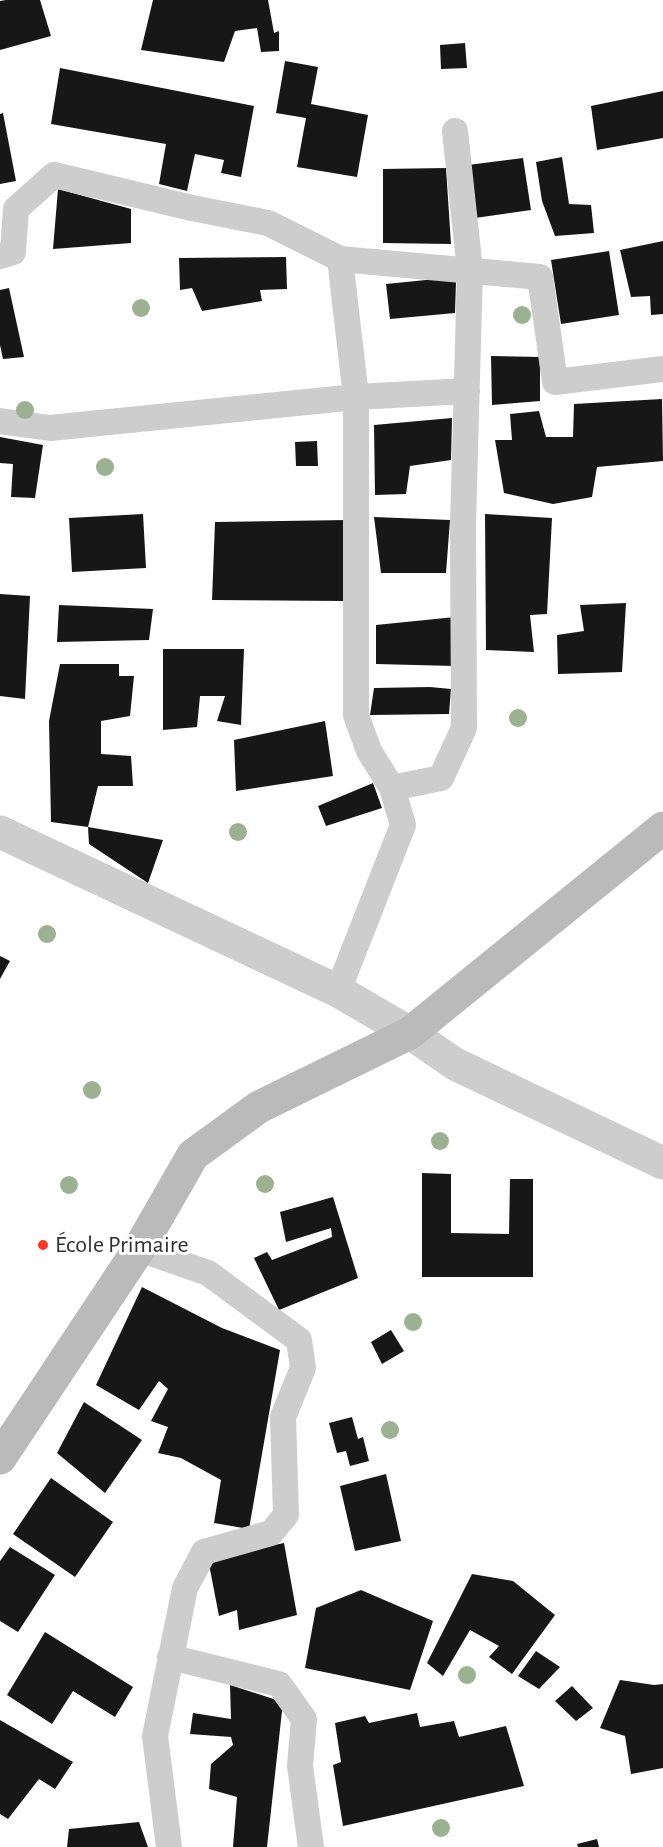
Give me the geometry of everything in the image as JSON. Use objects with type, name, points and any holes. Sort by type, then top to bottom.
[{"type":"street","points":[[0,1458],[139,1249],[194,1155],[259,1107],[410,1033],[663,828]]},
{"type":"street","points":[[0,832],[338,991],[410,1033],[455,1064],[663,1163]]},
{"type":"lane","points":[[392,788],[441,778],[464,728],[464,525],[470,270],[455,131]]},
{"type":"lane","points":[[0,256],[13,252],[16,209],[54,175],[192,208],[268,223],[340,259],[540,277],[555,382],[663,369]]},
{"type":"lane","points":[[338,991],[403,825],[392,788],[369,751],[356,715],[356,397],[340,259]]},
{"type":"lane","points":[[0,421],[51,428],[356,397],[467,391]]},
{"type":"lane","points":[[139,1249],[208,1273],[299,1340],[303,1368],[283,1417],[286,1515],[272,1533],[204,1552],[185,1588],[155,1737],[169,1847]]},
{"type":"lane","points":[[170,1657],[279,1684],[304,1719],[300,1767],[311,1847]]},
{"type":"building","points":[[40,0],[51,36],[0,50],[0,1]]},
{"type":"building","points":[[153,0],[268,0],[274,33],[279,31],[279,51],[261,52],[257,28],[235,31],[224,62],[141,50]]},
{"type":"building","points":[[465,43],[467,68],[441,69],[440,45]]},
{"type":"building","points":[[285,61],[318,67],[311,104],[368,115],[357,177],[297,167],[306,118],[276,113]]},
{"type":"building","points":[[60,68],[254,106],[241,177],[221,173],[224,160],[195,154],[187,191],[159,184],[166,144],[51,124]]},
{"type":"building","points":[[663,91],[663,138],[597,150],[591,106]]},
{"type":"building","points":[[3,113],[16,181],[0,184],[0,114]]},
{"type":"building","points":[[562,157],[569,204],[591,205],[594,233],[555,236],[542,201],[536,162]]},
{"type":"building","points":[[523,158],[531,210],[475,218],[468,165]]},
{"type":"building","points":[[446,168],[451,244],[383,243],[383,169]]},
{"type":"building","points":[[58,189],[131,209],[131,243],[53,249]]},
{"type":"building","points":[[663,241],[663,314],[651,315],[650,296],[631,297],[620,250]]},
{"type":"building","points":[[609,251],[619,315],[561,324],[551,260]]},
{"type":"building","points":[[286,257],[287,289],[260,290],[262,301],[202,311],[192,288],[180,290],[179,258]]},
{"type":"building","points":[[436,279],[456,282],[455,313],[390,319],[386,284]]},
{"type":"building","points":[[9,288],[24,357],[3,359],[0,345],[0,290]]},
{"type":"building","points":[[491,356],[540,357],[540,401],[492,405]]},
{"type":"building","points":[[662,399],[663,461],[597,467],[592,497],[553,504],[504,493],[495,440],[512,440],[510,414],[539,411],[546,437],[573,437],[574,404]]},
{"type":"building","points":[[452,418],[451,460],[410,466],[406,494],[375,495],[374,425]]},
{"type":"building","points":[[0,437],[43,445],[35,498],[11,497],[13,464],[0,463]]},
{"type":"building","points":[[317,441],[318,466],[296,466],[295,442]]},
{"type":"building","points":[[143,514],[146,568],[72,572],[69,518]]},
{"type":"building","points":[[485,514],[552,518],[547,614],[530,615],[534,652],[486,650]]},
{"type":"building","points":[[374,517],[450,520],[446,573],[381,573]]},
{"type":"building","points":[[348,520],[344,601],[212,600],[215,522]]},
{"type":"building","points":[[0,594],[30,596],[25,699],[0,696]]},
{"type":"building","points":[[626,603],[622,672],[558,674],[557,635],[584,631],[580,605]]},
{"type":"building","points":[[59,605],[153,609],[149,640],[57,642]]},
{"type":"building","points":[[455,617],[454,666],[376,664],[376,625]]},
{"type":"building","points":[[163,649],[244,649],[241,725],[217,721],[225,696],[200,696],[197,727],[163,730]]},
{"type":"building","points":[[60,664],[119,664],[119,676],[134,676],[130,716],[101,721],[101,754],[131,756],[133,786],[98,786],[88,827],[51,822],[49,721]]},
{"type":"building","points":[[374,688],[451,689],[449,714],[370,715]]},
{"type":"building","points":[[325,721],[333,776],[236,791],[234,740]]},
{"type":"building","points":[[373,783],[382,808],[326,826],[318,806]]},
{"type":"building","points":[[88,827],[163,840],[148,883],[89,844]]},
{"type":"building","points":[[0,956],[10,961],[0,979]]},
{"type":"building","points":[[422,1173],[451,1174],[451,1233],[509,1234],[510,1179],[533,1179],[533,1277],[422,1277]]},
{"type":"building","points":[[333,1197],[358,1278],[279,1310],[254,1258],[267,1252],[272,1260],[332,1237],[331,1228],[286,1242],[280,1212]]},
{"type":"building","points":[[142,1287],[222,1328],[280,1350],[249,1529],[214,1523],[221,1480],[181,1458],[158,1453],[168,1427],[151,1421],[168,1389],[159,1381],[139,1410],[96,1385]]},
{"type":"building","points":[[391,1330],[404,1351],[382,1364],[371,1342]]},
{"type":"building","points":[[84,1402],[142,1440],[105,1493],[57,1453]]},
{"type":"building","points":[[352,1417],[358,1439],[363,1437],[369,1461],[350,1466],[346,1451],[337,1453],[329,1423]]},
{"type":"building","points":[[386,1474],[401,1541],[355,1551],[340,1486]]},
{"type":"building","points":[[51,1478],[113,1522],[75,1577],[13,1534]]},
{"type":"building","points":[[284,1543],[297,1615],[239,1630],[237,1610],[219,1616],[208,1559]]},
{"type":"building","points":[[10,1547],[55,1575],[18,1632],[0,1621],[0,1561]]},
{"type":"building","points":[[472,1574],[513,1581],[555,1615],[512,1674],[489,1657],[499,1646],[470,1630],[443,1676],[427,1663]]},
{"type":"building","points":[[361,1590],[433,1621],[410,1690],[305,1668],[316,1608]]},
{"type":"building","points":[[45,1632],[133,1687],[115,1717],[73,1691],[52,1724],[7,1695]]},
{"type":"building","points":[[536,1651],[560,1667],[539,1689],[518,1676]]},
{"type":"building","points":[[620,1680],[654,1685],[663,1684],[663,1768],[631,1774],[625,1736],[600,1728]]},
{"type":"building","points":[[230,1685],[283,1702],[267,1847],[233,1847],[237,1797],[209,1789],[211,1764],[233,1745],[231,1737],[190,1734],[193,1713],[231,1719]]},
{"type":"building","points":[[572,1686],[593,1708],[576,1721],[555,1701]]},
{"type":"building","points":[[417,1713],[420,1727],[454,1721],[459,1737],[506,1726],[524,1786],[343,1826],[333,1765],[341,1762],[335,1723],[365,1716],[369,1723]]},
{"type":"building","points":[[0,1720],[73,1762],[55,1789],[39,1779],[8,1819],[0,1814]]},
{"type":"building","points":[[139,1822],[148,1847],[67,1847],[69,1829]]},
{"type":"building","points":[[597,1839],[599,1847],[578,1847],[577,1844]]},
{"type":"place","name":"École Primaire","points":[[43,1245]]}]
